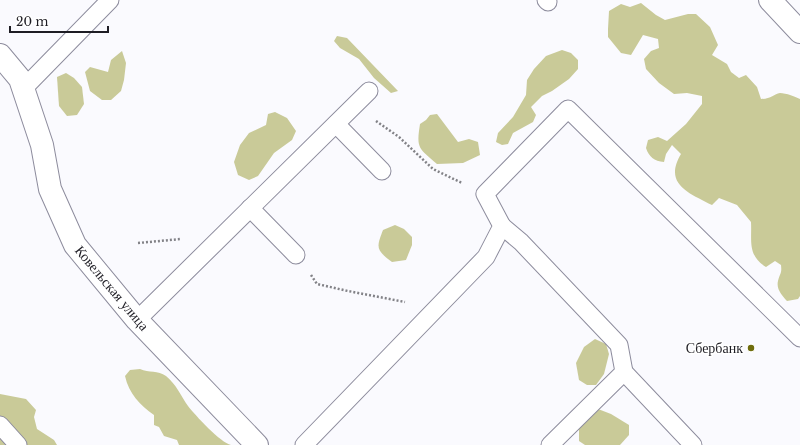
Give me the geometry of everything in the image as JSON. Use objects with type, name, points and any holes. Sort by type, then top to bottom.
[{"type":"street","points":[[770,0],[800,32]]},
{"type":"street","name":"Ковельская улица","points":[[0,55],[20,80],[42,145],[50,189],[75,245],[137,320],[257,445]]},
{"type":"lane","points":[[23,89],[110,0]]},
{"type":"lane","points":[[137,320],[369,91]]},
{"type":"lane","points":[[693,445],[624,372],[619,345],[521,242],[502,226],[485,194],[568,109],[800,338]]},
{"type":"lane","points":[[336,124],[382,171]]},
{"type":"lane","points":[[250,208],[296,255]]},
{"type":"lane","points":[[304,445],[486,257],[502,226]]},
{"type":"lane","points":[[550,445],[624,372]]},
{"type":"lane","points":[[0,425],[18,445]]},
{"type":"path","points":[[354,106],[399,137],[433,169],[485,194]]},
{"type":"path","points":[[296,255],[317,284],[401,301],[434,311]]},
{"type":"green space","points":[[641,3],[665,20],[688,14],[696,14],[710,27],[718,45],[712,55],[727,64],[731,72],[739,78],[746,75],[757,87],[761,99],[780,93],[788,94],[800,99],[800,296],[798,299],[787,301],[780,292],[778,281],[781,272],[781,265],[775,261],[766,267],[756,258],[751,241],[751,222],[737,205],[719,198],[712,205],[687,192],[677,180],[675,173],[676,164],[681,154],[672,145],[666,154],[664,162],[657,161],[652,158],[647,151],[646,148],[648,140],[658,137],[667,141],[686,124],[702,104],[702,96],[687,93],[674,94],[659,83],[646,69],[644,59],[651,51],[659,48],[658,39],[643,35],[631,55],[621,53],[608,37],[609,11],[621,4],[630,7]]},
{"type":"green space","points":[[337,36],[347,38],[398,91],[391,93],[374,78],[359,59],[340,48],[334,41]]},
{"type":"green space","points":[[562,50],[571,53],[578,60],[578,69],[569,79],[542,96],[531,107],[536,115],[533,122],[513,133],[508,144],[502,145],[496,142],[498,133],[513,117],[526,95],[527,80],[534,69],[546,56]]},
{"type":"green space","points":[[122,51],[126,63],[121,91],[111,100],[102,100],[90,91],[85,72],[90,67],[108,72],[111,60]]},
{"type":"green space","points":[[66,73],[74,78],[82,87],[84,104],[77,115],[67,116],[59,106],[57,77]]},
{"type":"green space","points":[[275,112],[287,118],[296,131],[292,140],[274,153],[258,176],[249,180],[238,175],[234,162],[240,145],[249,133],[266,125],[268,114]]},
{"type":"green space","points":[[437,114],[458,142],[469,139],[478,142],[480,155],[463,163],[437,164],[426,155],[420,147],[418,139],[420,124],[430,115]]},
{"type":"green space","points":[[395,225],[404,229],[412,237],[412,245],[406,260],[392,262],[380,251],[379,241],[383,230]]},
{"type":"green space","points":[[595,339],[606,344],[609,354],[604,374],[596,385],[587,385],[579,380],[576,363],[584,347]]},
{"type":"green space","points":[[140,369],[163,374],[170,379],[188,406],[202,422],[221,439],[231,445],[179,445],[177,440],[164,436],[159,427],[154,425],[154,415],[144,407],[132,394],[129,388],[125,376],[130,370]]},
{"type":"green space","points":[[0,394],[26,399],[36,410],[34,417],[37,429],[54,440],[57,445],[0,445]]},
{"type":"green space","points":[[598,409],[611,414],[629,425],[629,435],[620,445],[585,445],[579,441],[579,427]]},
{"type":"place","name":"Сбербанк","points":[[751,348]]}]
